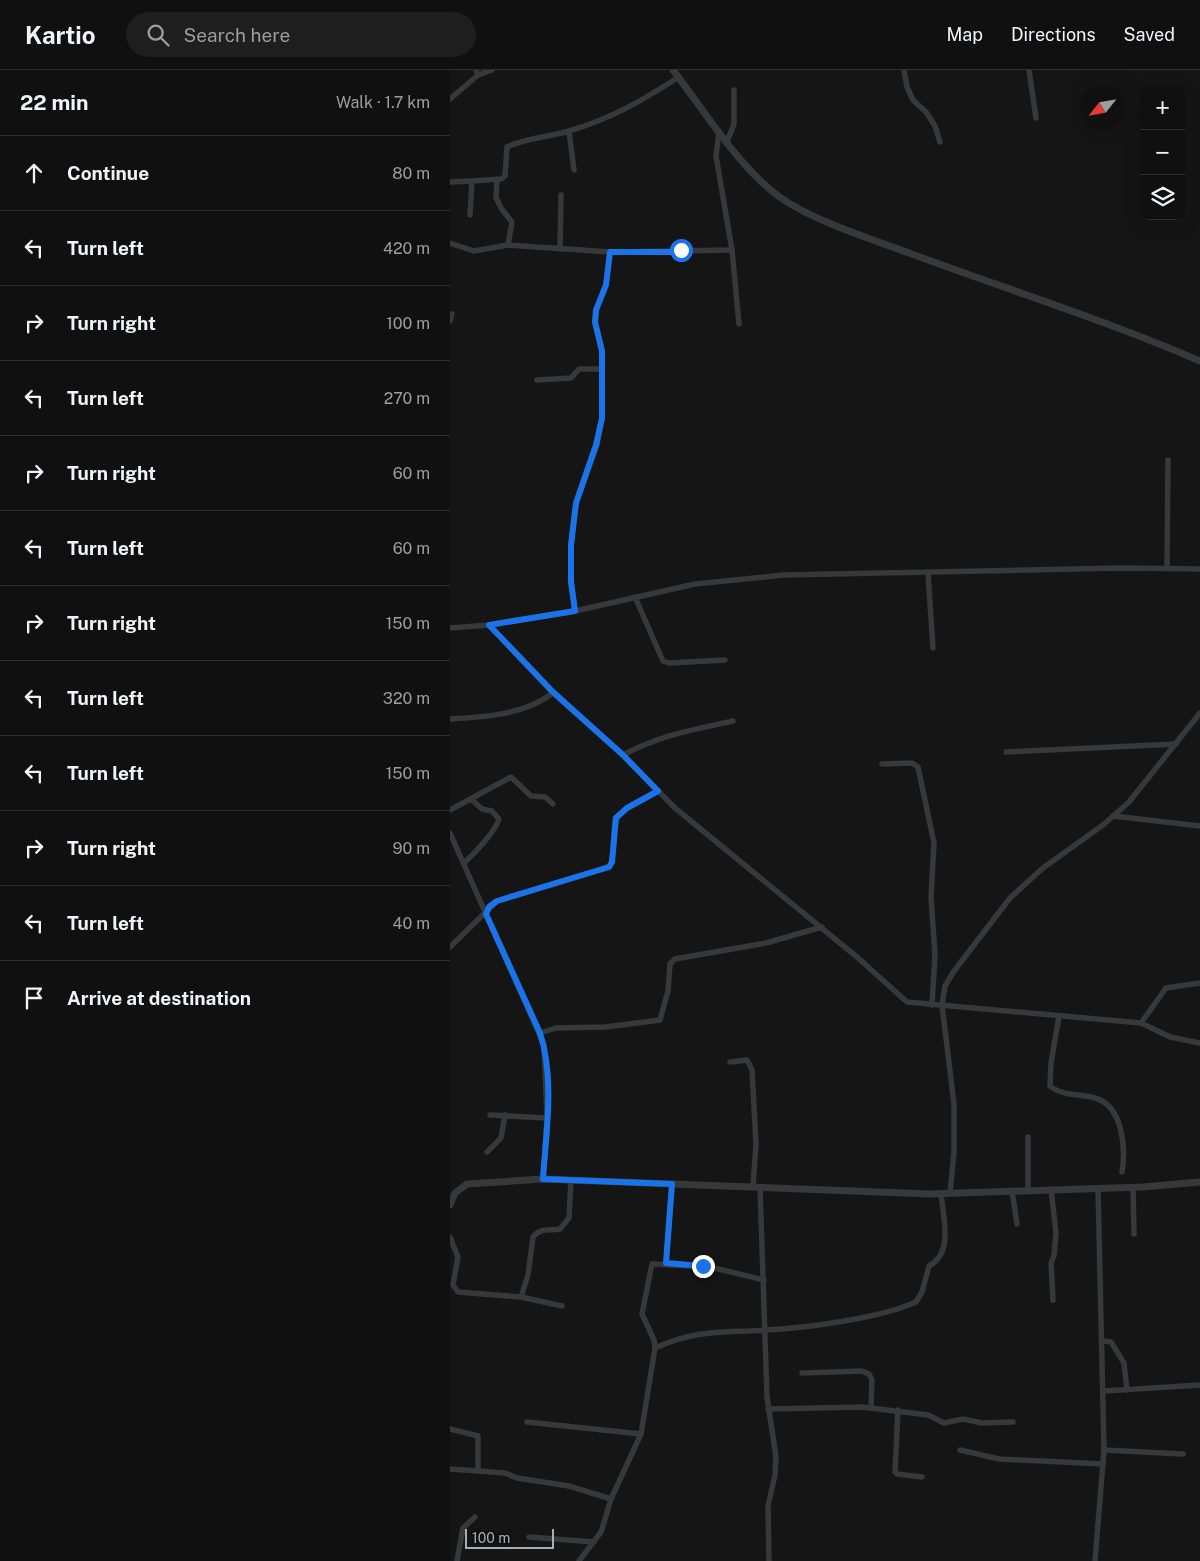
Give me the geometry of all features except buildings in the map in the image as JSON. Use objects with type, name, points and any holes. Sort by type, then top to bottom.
[{"type":"street","points":[[450,99],[477,73],[492,70]]},
{"type":"street","points":[[673,70],[728,142],[777,196],[804,210],[867,237],[1120,328],[1200,361]]},
{"type":"street","points":[[904,70],[907,87],[913,100],[926,112],[935,126],[940,142]]},
{"type":"street","points":[[1029,70],[1036,118]]},
{"type":"street","points":[[450,182],[497,181],[505,176],[506,147],[569,131],[632,108],[679,77]]},
{"type":"street","points":[[728,142],[735,118],[734,90]]},
{"type":"street","points":[[719,130],[716,156],[732,250],[739,324]]},
{"type":"street","points":[[569,131],[574,170]]},
{"type":"street","points":[[470,214],[472,181]]},
{"type":"street","points":[[497,181],[496,197],[512,222],[508,245]]},
{"type":"street","points":[[560,249],[561,195]]},
{"type":"street","points":[[450,243],[474,251],[508,245],[610,252],[732,250]]},
{"type":"street","points":[[575,611],[571,582],[571,545],[576,503],[596,445],[602,418],[602,351],[595,316],[606,285],[610,252]]},
{"type":"street","points":[[450,321],[452,314]]},
{"type":"street","points":[[537,380],[569,378],[579,369],[602,369]]},
{"type":"street","points":[[1167,568],[1168,460]]},
{"type":"street","points":[[450,628],[489,625],[575,611],[695,584],[783,575],[1200,569]]},
{"type":"street","points":[[928,573],[933,648]]},
{"type":"street","points":[[635,597],[663,661],[669,663],[724,660]]},
{"type":"street","points":[[489,625],[553,692],[623,755],[682,813],[872,969],[906,1002],[1141,1023],[1170,1037],[1200,1043]]},
{"type":"street","points":[[450,719],[493,716],[531,705],[553,692]]},
{"type":"street","points":[[950,1193],[954,1104],[942,1005],[945,986],[954,971],[1010,898],[1043,868],[1113,816],[1139,791],[1200,713]]},
{"type":"street","points":[[623,755],[660,737],[733,721]]},
{"type":"street","points":[[1006,752],[1176,744]]},
{"type":"street","points":[[882,764],[912,763],[918,767],[932,833],[934,851],[931,905],[935,955],[932,1004]]},
{"type":"street","points":[[450,810],[511,776],[531,796],[545,797],[553,804]]},
{"type":"street","points":[[450,947],[486,914],[489,907],[497,901],[609,867],[612,862],[616,818],[627,808],[658,791]]},
{"type":"street","points":[[464,863],[478,850],[499,819],[492,811],[482,809],[471,799]]},
{"type":"street","points":[[1113,816],[1200,826]]},
{"type":"street","points":[[450,833],[540,1033],[546,1053],[547,1118],[543,1179]]},
{"type":"street","points":[[540,1033],[556,1028],[606,1027],[660,1020],[668,991],[670,964],[674,959],[766,942],[822,927]]},
{"type":"street","points":[[1141,1023],[1166,988],[1200,982]]},
{"type":"street","points":[[1059,1016],[1051,1062],[1050,1086],[1056,1091],[1097,1098],[1107,1106],[1123,1137],[1125,1148],[1122,1172]]},
{"type":"street","points":[[730,1062],[747,1060],[751,1065],[756,1144],[756,1186],[764,1280],[767,1397],[775,1442],[776,1466],[768,1506],[769,1561]]},
{"type":"street","points":[[490,1114],[547,1118]]},
{"type":"street","points":[[487,1152],[501,1138],[505,1115]]},
{"type":"street","points":[[1028,1137],[1028,1190]]},
{"type":"street","points":[[450,1205],[455,1193],[467,1184],[543,1179],[756,1186],[904,1194],[1133,1187],[1200,1182]]},
{"type":"street","points":[[520,1297],[528,1275],[533,1237],[536,1231],[560,1229],[569,1218],[571,1180]]},
{"type":"street","points":[[666,1263],[672,1184]]},
{"type":"street","points":[[1133,1187],[1134,1234]]},
{"type":"street","points":[[1095,1561],[1104,1464],[1103,1341],[1098,1188]]},
{"type":"street","points":[[1051,1189],[1056,1233],[1054,1256],[1050,1263],[1053,1300]]},
{"type":"street","points":[[1012,1191],[1017,1224]]},
{"type":"street","points":[[655,1348],[678,1339],[702,1333],[766,1330],[853,1318],[903,1308],[916,1302],[922,1292],[929,1266],[938,1261],[944,1251],[941,1194]]},
{"type":"street","points":[[450,1237],[458,1257],[453,1285],[458,1292],[520,1297],[562,1306]]},
{"type":"street","points":[[579,1561],[601,1532],[612,1499],[641,1434],[655,1348],[654,1340],[643,1319],[642,1310],[652,1264],[666,1263],[710,1267],[764,1280]]},
{"type":"street","points":[[1103,1341],[1111,1342],[1124,1363],[1127,1390]]},
{"type":"street","points":[[802,1373],[862,1371],[869,1374],[872,1380],[871,1407]]},
{"type":"street","points":[[1104,1391],[1200,1385]]},
{"type":"street","points":[[768,1409],[871,1407],[928,1415],[944,1423],[963,1419],[982,1423],[1014,1422]]},
{"type":"street","points":[[898,1410],[894,1472],[922,1477]]},
{"type":"street","points":[[527,1422],[641,1434]]},
{"type":"street","points":[[450,1429],[478,1436],[478,1470]]},
{"type":"street","points":[[960,1450],[999,1459],[1104,1464]]},
{"type":"street","points":[[1104,1450],[1183,1454]]},
{"type":"street","points":[[450,1470],[478,1470],[505,1473],[517,1478],[569,1486],[612,1499]]},
{"type":"street","points":[[457,1561],[463,1528],[475,1517]]},
{"type":"street","points":[[529,1537],[594,1542]]},
{"type":"route","points":[[681,250],[670,252],[610,252],[606,285],[596,310],[595,322],[602,351],[600,402],[602,418],[596,445],[576,503],[571,545],[571,582],[575,611],[489,625],[553,692],[623,755],[658,791],[620,812],[616,818],[613,828],[612,862],[609,867],[547,884],[497,901],[489,907],[486,914],[540,1033],[546,1053],[547,1118],[543,1179],[672,1184],[666,1263],[703,1266]]}]
